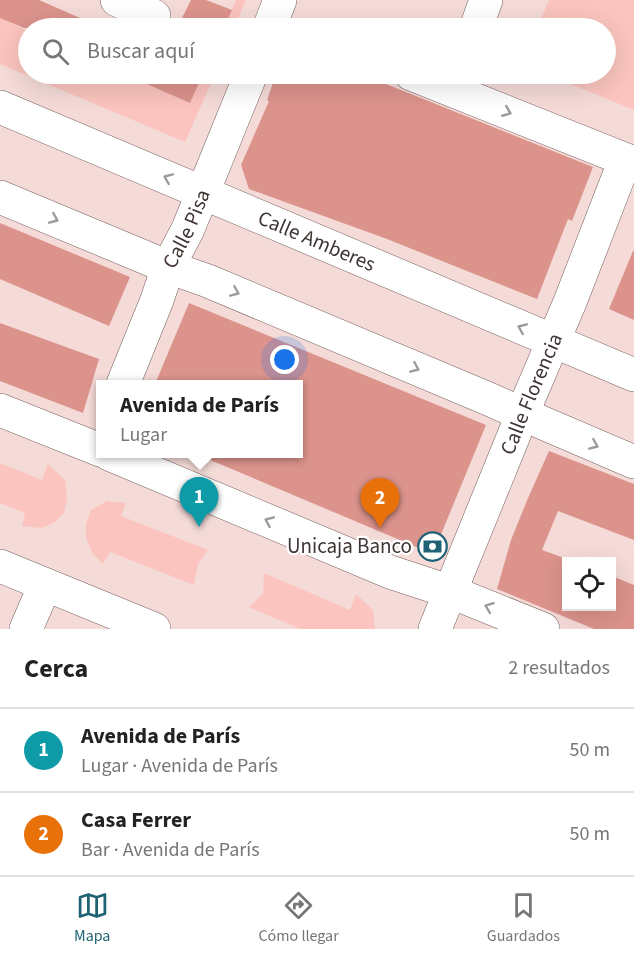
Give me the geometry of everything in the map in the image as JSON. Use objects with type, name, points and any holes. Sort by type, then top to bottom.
[{"type":"street","points":[[117,0],[154,16]]},
{"type":"street","points":[[480,18],[486,0]]},
{"type":"street","name":"Calle Pisa","points":[[125,380],[168,267],[188,229],[247,84]]},
{"type":"street","points":[[460,84],[630,162]]},
{"type":"street","name":"Calle Amberes","points":[[0,107],[634,375]]},
{"type":"street","name":"Calle Florencia","points":[[435,629],[522,414],[630,162]]},
{"type":"street","points":[[0,196],[168,267],[208,281],[634,462]]},
{"type":"street","points":[[0,410],[96,446]]},
{"type":"street","points":[[124,458],[390,572],[451,592],[543,629]]},
{"type":"street","points":[[0,566],[154,629]]},
{"type":"street","points":[[26,629],[45,585]]},
{"type":"shaded area","points":[[236,0],[246,0],[238,18],[228,18]]},
{"type":"shaded area","points":[[549,0],[634,0],[634,110],[570,84],[616,84],[616,18],[541,18]]},
{"type":"shaded area","points":[[0,18],[18,26],[18,72],[0,64]]},
{"type":"shaded area","points":[[47,84],[147,84],[190,103],[199,84],[211,84],[185,142]]},
{"type":"shaded area","points":[[0,463],[42,480],[48,464],[65,480],[67,498],[64,513],[55,522],[42,528],[22,526],[25,513],[0,503]]},
{"type":"shaded area","points":[[107,501],[126,503],[121,516],[208,550],[198,564],[194,585],[110,552],[103,564],[92,553],[86,537],[86,524],[91,510]]},
{"type":"shaded area","points":[[264,573],[350,610],[356,594],[373,610],[375,629],[300,629],[249,607],[263,594]]},
{"type":"building","points":[[0,0],[39,0],[80,18],[18,18],[18,26],[0,18]]},
{"type":"building","points":[[191,0],[206,0],[232,10],[228,18],[182,18]]},
{"type":"building","points":[[147,84],[199,84],[190,103]]},
{"type":"building","points":[[273,84],[386,84],[593,167],[572,221],[568,219],[537,299],[387,239],[249,189],[241,165],[269,101],[267,100]]},
{"type":"building","points":[[0,223],[130,277],[109,326],[0,279]]},
{"type":"building","points":[[634,251],[634,320],[609,309]]},
{"type":"building","points":[[189,303],[486,425],[433,554],[205,458],[303,458],[303,380],[157,380]]},
{"type":"building","points":[[0,323],[99,359],[83,413],[0,381]]},
{"type":"building","points":[[549,451],[634,484],[634,540],[558,511],[542,550],[562,557],[562,611],[616,611],[616,578],[634,585],[634,629],[594,629],[497,589],[511,540]]},
{"type":"place","name":"Avenida de París","points":[[199,527]]},
{"type":"place","name":"Casa Ferrer","points":[[380,528]]},
{"type":"place","name":"Unicaja Banco","points":[[433,546]]}]
